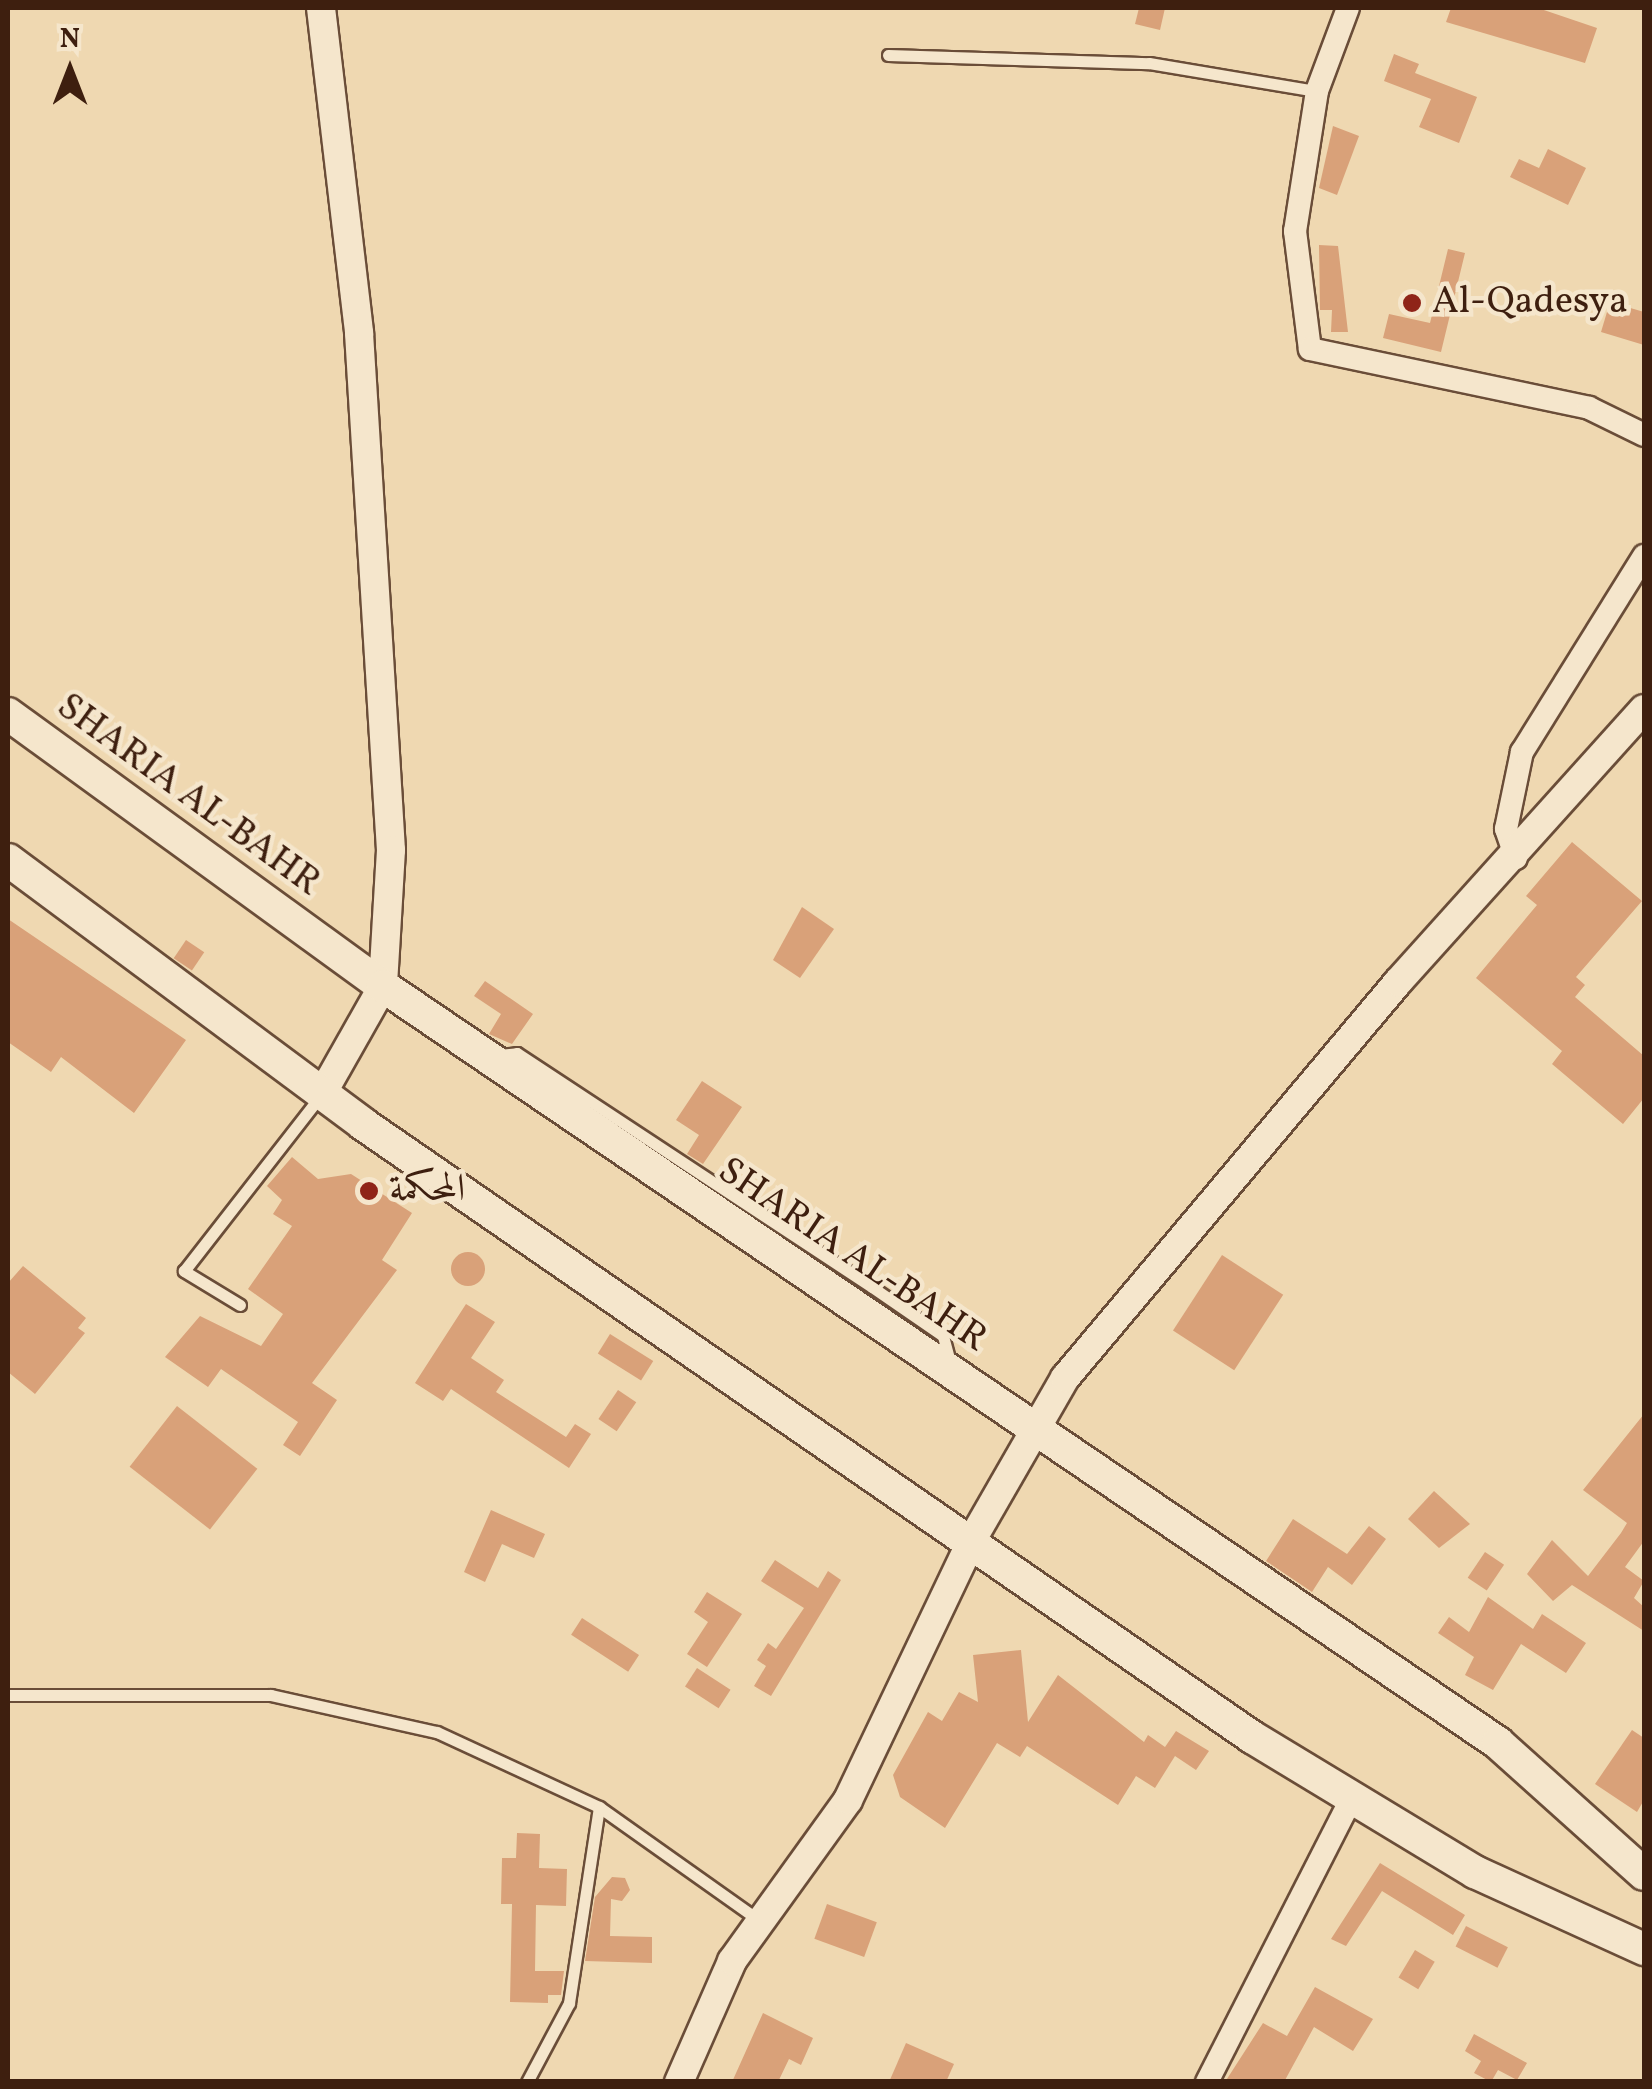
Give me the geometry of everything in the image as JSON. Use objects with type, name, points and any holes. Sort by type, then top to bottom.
[{"type":"main road","name":"SHARIA AL-BAHR","points":[[8,714],[382,986],[1498,1743],[1644,1874]]},
{"type":"main road","points":[[8,860],[324,1092],[973,1538],[1252,1737],[1475,1872],[1644,1949]]},
{"type":"street","points":[[321,8],[359,333],[386,700],[391,916],[382,986],[324,1092]]},
{"type":"street","points":[[1348,8],[1317,91],[1295,230],[1310,349],[1589,408],[1644,436]]},
{"type":"street","points":[[1516,858],[1506,829],[1522,752],[1644,556]]},
{"type":"street","points":[[678,2082],[732,1962],[848,1800],[973,1538],[1034,1428],[1114,1314],[1398,982],[1516,858],[1644,710]]},
{"type":"street","points":[[1207,2082],[1352,1797]]},
{"type":"lane","points":[[888,55],[1149,63],[1317,91]]},
{"type":"lane","points":[[240,1305],[184,1271],[324,1092]]},
{"type":"lane","points":[[8,1695],[270,1696],[437,1732],[599,1807],[760,1920]]},
{"type":"lane","points":[[527,2082],[568,2003],[599,1807]]},
{"type":"building","points":[[1139,8],[1165,8],[1160,30],[1135,24]]},
{"type":"building","points":[[1451,8],[1538,8],[1597,28],[1585,63],[1446,22]]},
{"type":"building","points":[[1394,54],[1419,64],[1415,73],[1477,97],[1459,143],[1419,127],[1431,99],[1384,81]]},
{"type":"building","points":[[1333,126],[1359,136],[1337,195],[1319,188]]},
{"type":"building","points":[[1548,149],[1586,168],[1568,205],[1510,177],[1519,159],[1539,168]]},
{"type":"building","points":[[1319,245],[1338,246],[1348,332],[1331,332],[1332,310],[1320,310]]},
{"type":"building","points":[[1448,249],[1465,253],[1441,352],[1383,338],[1389,314],[1430,323]]},
{"type":"building","points":[[1610,302],[1644,312],[1644,345],[1601,332]]},
{"type":"building","points":[[1572,842],[1642,901],[1576,977],[1585,985],[1575,997],[1644,1056],[1644,1098],[1623,1124],[1552,1064],[1562,1051],[1476,978],[1537,905],[1526,896]]},
{"type":"building","points":[[802,907],[834,929],[800,978],[773,960]]},
{"type":"building","points":[[8,919],[186,1040],[134,1113],[61,1057],[51,1072],[8,1042]]},
{"type":"building","points":[[186,940],[204,952],[192,971],[174,958]]},
{"type":"building","points":[[485,981],[533,1014],[512,1044],[489,1034],[501,1014],[474,996]]},
{"type":"building","points":[[702,1081],[742,1107],[703,1164],[687,1154],[699,1135],[676,1120]]},
{"type":"building","points":[[292,1157],[318,1179],[351,1174],[412,1213],[382,1260],[397,1270],[312,1383],[337,1400],[300,1456],[283,1445],[298,1422],[221,1369],[208,1387],[165,1357],[200,1316],[261,1346],[283,1314],[248,1289],[292,1226],[273,1214],[282,1200],[267,1186]]},
{"type":"building","points":[[468,1252],[480,1257],[485,1269],[480,1281],[468,1286],[456,1281],[451,1269],[456,1257]]},
{"type":"building","points":[[1222,1255],[1283,1295],[1234,1370],[1173,1330]]},
{"type":"building","points":[[23,1266],[86,1318],[78,1328],[85,1333],[35,1394],[8,1372],[8,1283]]},
{"type":"building","points":[[466,1304],[495,1322],[471,1358],[504,1380],[496,1392],[566,1437],[575,1424],[591,1434],[569,1468],[451,1389],[443,1401],[415,1383]]},
{"type":"building","points":[[610,1334],[653,1361],[641,1381],[598,1354]]},
{"type":"building","points":[[618,1390],[636,1402],[617,1431],[598,1419]]},
{"type":"building","points":[[177,1406],[257,1469],[210,1529],[130,1467]]},
{"type":"building","points":[[1644,1414],[1644,1541],[1625,1567],[1644,1581],[1634,1598],[1644,1607],[1644,1631],[1572,1585],[1553,1601],[1527,1574],[1552,1540],[1588,1576],[1621,1533],[1627,1523],[1583,1490]]},
{"type":"building","points":[[1434,1491],[1470,1524],[1439,1548],[1408,1519]]},
{"type":"building","points":[[491,1510],[545,1534],[534,1558],[502,1544],[485,1582],[464,1572]]},
{"type":"building","points":[[1293,1519],[1347,1554],[1369,1526],[1386,1539],[1352,1585],[1328,1567],[1312,1592],[1266,1561]]},
{"type":"building","points":[[1485,1552],[1504,1565],[1487,1591],[1468,1578]]},
{"type":"building","points":[[775,1560],[818,1588],[828,1571],[841,1580],[771,1696],[754,1686],[766,1666],[757,1660],[768,1643],[776,1649],[804,1608],[761,1581]]},
{"type":"building","points":[[707,1592],[742,1614],[707,1667],[687,1654],[708,1622],[694,1612]]},
{"type":"building","points":[[1488,1597],[1533,1629],[1542,1614],[1586,1643],[1566,1673],[1521,1644],[1493,1690],[1465,1675],[1474,1657],[1438,1633],[1449,1617],[1469,1632]]},
{"type":"building","points":[[582,1618],[639,1655],[628,1672],[571,1635]]},
{"type":"building","points":[[1021,1650],[1028,1722],[1058,1675],[1144,1742],[1148,1735],[1165,1747],[1176,1731],[1209,1751],[1196,1770],[1175,1756],[1155,1788],[1136,1776],[1118,1805],[1027,1746],[1020,1757],[997,1743],[945,1828],[900,1797],[893,1775],[928,1712],[942,1721],[959,1692],[978,1702],[973,1655]]},
{"type":"building","points":[[697,1668],[731,1690],[719,1708],[685,1686]]},
{"type":"building","points":[[1632,1730],[1644,1738],[1644,1800],[1637,1812],[1595,1784]]},
{"type":"building","points":[[517,1833],[540,1834],[539,1868],[567,1869],[566,1906],[536,1905],[535,1971],[564,1971],[561,1995],[548,1995],[548,2003],[510,2002],[512,1904],[501,1904],[502,1858],[516,1858]]},
{"type":"building","points":[[1380,1863],[1465,1915],[1453,1935],[1382,1891],[1346,1946],[1331,1939]]},
{"type":"building","points":[[612,1877],[625,1878],[630,1890],[622,1901],[611,1899],[610,1936],[652,1937],[652,1963],[585,1961],[595,1897]]},
{"type":"building","points":[[827,1904],[877,1922],[864,1957],[814,1939]]},
{"type":"building","points":[[1466,1926],[1508,1947],[1497,1968],[1456,1946]]},
{"type":"building","points":[[1415,1950],[1435,1962],[1418,1989],[1399,1977]]},
{"type":"building","points":[[1315,1987],[1373,2019],[1353,2051],[1314,2027],[1284,2082],[1225,2082],[1263,2023],[1287,2036]]},
{"type":"building","points":[[763,2013],[813,2038],[801,2065],[789,2059],[778,2082],[732,2082]]},
{"type":"building","points":[[1474,2034],[1527,2063],[1517,2080],[1498,2070],[1491,2082],[1474,2073],[1481,2061],[1465,2051]]},
{"type":"building","points":[[906,2043],[954,2064],[946,2082],[889,2082]]},
{"type":"place","name":"Al-Qadesya","points":[[1412,303]]},
{"type":"place","name":"المحكمة","points":[[369,1191]]}]
